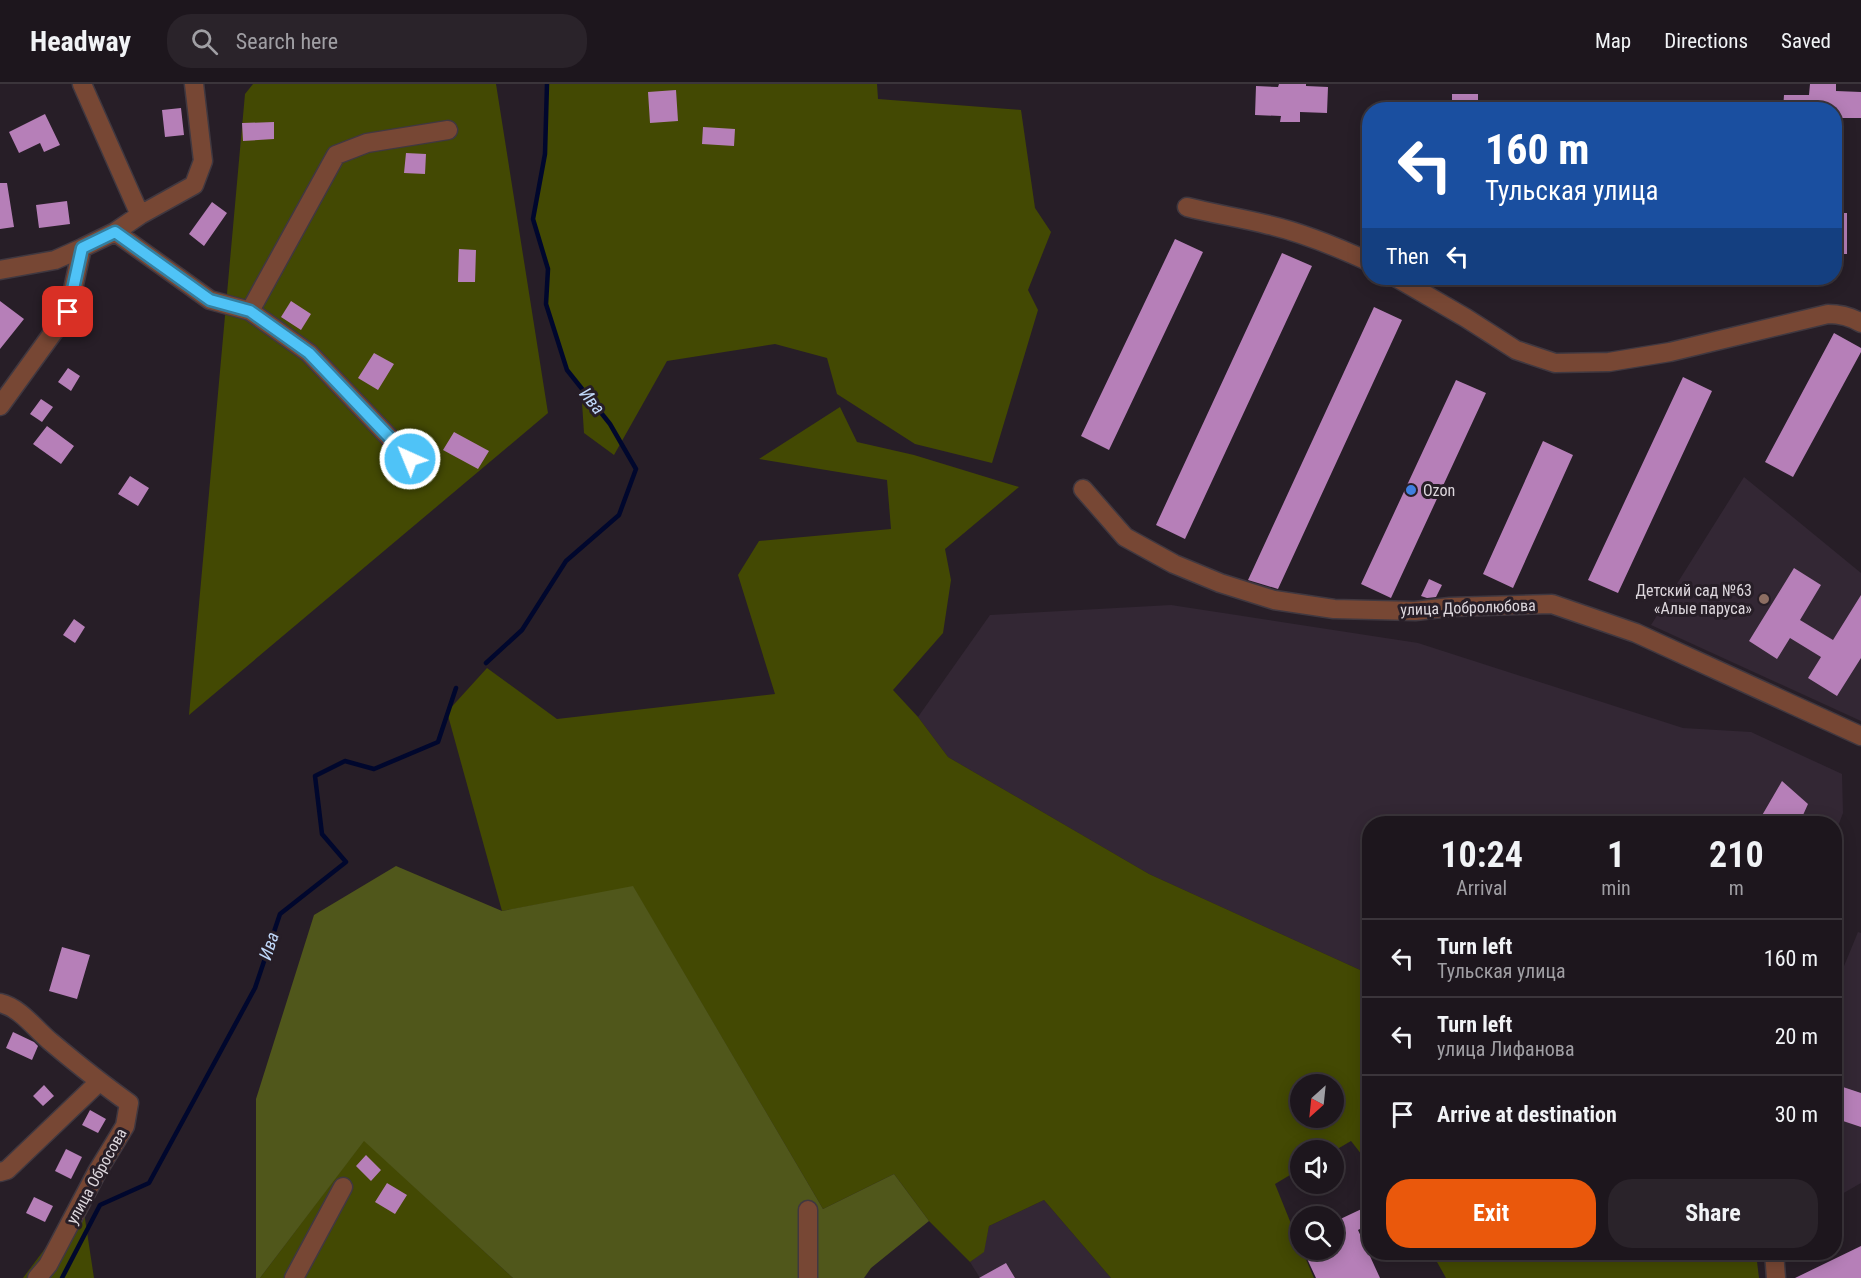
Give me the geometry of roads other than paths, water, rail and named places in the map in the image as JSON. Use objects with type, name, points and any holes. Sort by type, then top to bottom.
[{"type":"street","points":[[82,84],[140,215]]},
{"type":"street","points":[[0,270],[55,260],[115,232],[140,215],[194,185],[203,160],[194,84]]},
{"type":"street","points":[[250,311],[336,155],[367,143],[448,130]]},
{"type":"street","points":[[1187,207],[1269,225],[1331,245],[1362,259]]},
{"type":"street","points":[[115,232],[210,300],[250,311],[309,353],[410,459]]},
{"type":"street","points":[[0,406],[68,312],[82,248]]},
{"type":"street","points":[[1409,285],[1467,318],[1516,351],[1555,363],[1609,362],[1670,352],[1828,314],[1853,317],[1861,322]]},
{"type":"street","name":"улица Добролюбова","points":[[1083,489],[1125,537],[1174,564],[1220,583],[1274,600],[1346,609],[1415,611],[1552,604],[1636,633],[1861,736]]},
{"type":"street","points":[[0,1003],[11,1006],[99,1082],[7,1170],[0,1172]]},
{"type":"street","name":"улица Обросова","points":[[37,1278],[48,1264],[97,1172],[125,1126],[129,1103],[99,1082]]},
{"type":"street","points":[[294,1278],[343,1187]]},
{"type":"street","points":[[808,1210],[808,1278]]},
{"type":"street","points":[[1775,1260],[1776,1278]]},
{"type":"waterway","name":"Ива","points":[[486,663],[522,630],[566,561],[619,515],[636,469],[610,424],[567,370],[546,304],[548,269],[533,219],[545,154],[547,84]]},
{"type":"waterway","name":"Ива","points":[[62,1278],[100,1205],[149,1183],[255,988],[280,914],[346,862],[322,834],[315,776],[345,761],[374,769],[438,742],[456,688]]},
{"type":"place","name":"Ozon","points":[[1411,490]]},
{"type":"place","name":"Детский сад №63 «Алые паруса»","points":[[1764,599]]}]
